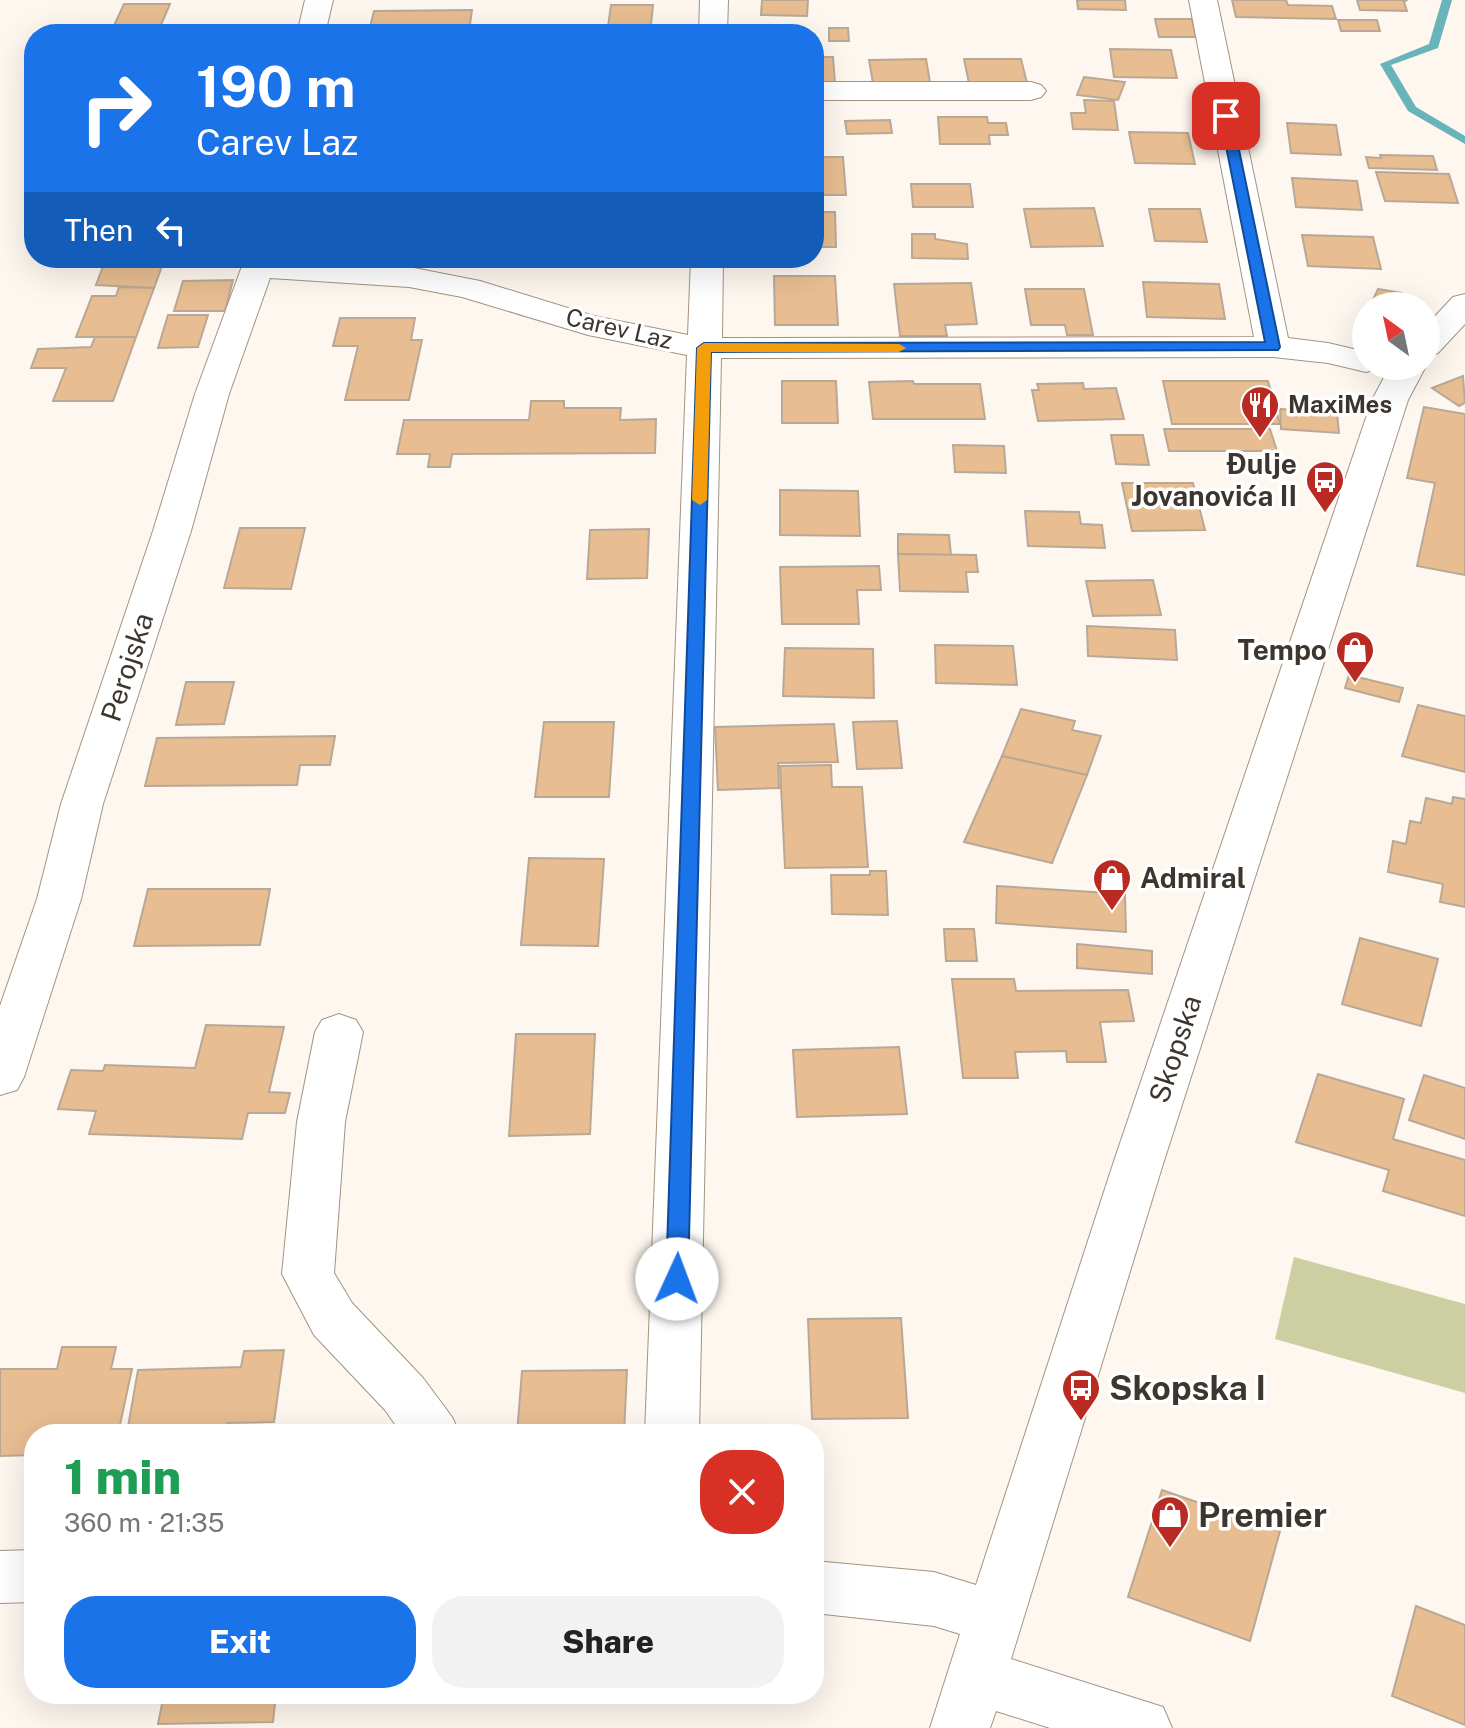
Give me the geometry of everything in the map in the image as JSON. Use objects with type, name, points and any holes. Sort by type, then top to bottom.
[{"type":"street","points":[[313,24],[319,0]]},
{"type":"street","points":[[713,24],[714,0]]},
{"type":"street","points":[[1203,0],[1273,347]]},
{"type":"street","points":[[824,91],[1031,91]]},
{"type":"street","name":"Perojska","points":[[0,1077],[59,899],[82,804],[172,531],[212,394],[258,268]]},
{"type":"street","name":"Carev Laz","points":[[312,268],[453,285],[588,325],[704,348],[1273,347],[1352,356]]},
{"type":"street","points":[[672,1424],[707,268]]},
{"type":"street","points":[[1440,326],[1465,304]]},
{"type":"street","name":"Carev Laz","points":[[1440,354],[1465,349]]},
{"type":"street","name":"Skopska","points":[[969,1703],[1233,870],[1395,380]]},
{"type":"street","points":[[339,1032],[321,1122],[308,1274],[333,1319],[404,1394],[426,1424]]},
{"type":"street","points":[[0,1577],[24,1576]]},
{"type":"street","points":[[824,1588],[934,1599],[995,1618]]},
{"type":"street","points":[[969,1703],[1142,1728]]},
{"type":"green space","points":[[1294,1257],[1465,1304],[1465,1393],[1275,1339]]},
{"type":"building","points":[[762,0],[808,0],[807,16],[761,15]]},
{"type":"building","points":[[1077,0],[1125,0],[1126,10],[1078,9]]},
{"type":"building","points":[[1232,0],[1286,0],[1288,5],[1332,6],[1336,19],[1236,17]]},
{"type":"building","points":[[1357,0],[1407,0],[1404,2],[1407,11],[1360,10]]},
{"type":"building","points":[[124,4],[170,4],[161,24],[115,24]]},
{"type":"building","points":[[611,5],[653,5],[651,24],[608,24]]},
{"type":"building","points":[[472,10],[470,24],[371,24],[374,11]]},
{"type":"building","points":[[1155,19],[1192,19],[1196,37],[1159,37]]},
{"type":"building","points":[[1338,20],[1377,20],[1380,31],[1341,31]]},
{"type":"building","points":[[829,28],[848,28],[849,41],[829,41]]},
{"type":"building","points":[[1110,49],[1171,50],[1177,78],[1114,77]]},
{"type":"building","points":[[824,57],[833,57],[835,83],[824,84]]},
{"type":"building","points":[[926,59],[930,82],[873,83],[869,60]]},
{"type":"building","points":[[964,59],[1021,59],[1027,83],[969,83]]},
{"type":"building","points":[[1084,77],[1125,82],[1118,100],[1077,95]]},
{"type":"building","points":[[1084,100],[1114,101],[1118,130],[1073,129],[1071,113],[1086,113]]},
{"type":"building","points":[[938,117],[987,117],[988,123],[1006,123],[1008,135],[989,135],[990,144],[940,144]]},
{"type":"building","points":[[890,120],[892,133],[847,134],[845,121]]},
{"type":"building","points":[[1287,123],[1336,125],[1341,155],[1291,153]]},
{"type":"building","points":[[1129,132],[1188,133],[1195,164],[1135,163]]},
{"type":"building","points":[[1380,155],[1433,156],[1437,170],[1369,168],[1366,157],[1381,158]]},
{"type":"building","points":[[824,157],[843,157],[846,195],[824,195]]},
{"type":"building","points":[[1376,172],[1449,174],[1458,203],[1385,201]]},
{"type":"building","points":[[1292,178],[1357,181],[1362,210],[1296,207]]},
{"type":"building","points":[[911,184],[970,184],[973,207],[913,207]]},
{"type":"building","points":[[1094,208],[1103,246],[1031,247],[1024,209]]},
{"type":"building","points":[[1149,209],[1200,209],[1207,242],[1155,241]]},
{"type":"building","points":[[824,212],[835,212],[836,247],[824,247]]},
{"type":"building","points":[[912,234],[935,234],[935,239],[967,244],[968,259],[912,258]]},
{"type":"building","points":[[1302,235],[1373,237],[1381,269],[1308,266]]},
{"type":"building","points":[[102,268],[161,268],[154,288],[96,285]]},
{"type":"building","points":[[774,276],[835,276],[838,325],[775,325]]},
{"type":"building","points":[[233,280],[225,311],[174,311],[183,281]]},
{"type":"building","points":[[1143,282],[1219,284],[1225,319],[1147,317]]},
{"type":"building","points":[[971,283],[977,324],[945,325],[947,336],[900,336],[894,284]]},
{"type":"building","points":[[119,287],[154,288],[136,337],[76,337],[92,296],[116,296]]},
{"type":"building","points":[[1025,289],[1084,289],[1093,335],[1067,335],[1065,325],[1031,325]]},
{"type":"building","points":[[168,315],[208,315],[198,347],[158,348]]},
{"type":"building","points":[[340,318],[415,318],[411,340],[422,340],[409,400],[345,400],[358,346],[333,346]]},
{"type":"building","points":[[95,337],[136,337],[113,401],[53,401],[66,368],[31,368],[38,349],[91,347]]},
{"type":"building","points":[[1463,376],[1465,403],[1459,406],[1432,388]]},
{"type":"building","points":[[782,381],[836,381],[838,423],[782,423]]},
{"type":"building","points":[[913,381],[914,384],[980,384],[985,419],[873,419],[869,382]]},
{"type":"building","points":[[1163,381],[1268,381],[1280,424],[1172,424]]},
{"type":"building","points":[[1083,383],[1084,389],[1116,388],[1124,419],[1038,421],[1032,390],[1039,390],[1037,384]]},
{"type":"building","points":[[531,401],[564,401],[564,408],[621,408],[620,420],[656,419],[655,453],[452,454],[450,467],[428,467],[430,454],[397,454],[404,420],[529,420]]},
{"type":"building","points":[[1424,407],[1465,414],[1465,575],[1417,566],[1435,483],[1407,478]]},
{"type":"building","points":[[1280,409],[1337,413],[1339,433],[1281,429]]},
{"type":"building","points":[[1164,429],[1270,429],[1277,451],[1169,451]]},
{"type":"building","points":[[1111,435],[1143,435],[1149,465],[1116,464]]},
{"type":"building","points":[[953,445],[1004,446],[1006,473],[955,472]]},
{"type":"building","points":[[1122,483],[1193,483],[1205,530],[1132,531]]},
{"type":"building","points":[[780,490],[858,491],[860,536],[780,535]]},
{"type":"building","points":[[1025,511],[1079,512],[1081,524],[1102,525],[1105,548],[1028,546]]},
{"type":"building","points":[[240,528],[305,528],[291,589],[224,588]]},
{"type":"building","points":[[649,529],[647,578],[587,579],[590,530]]},
{"type":"building","points":[[898,534],[949,535],[951,555],[898,554]]},
{"type":"building","points":[[898,554],[976,555],[978,572],[966,572],[968,592],[900,591]]},
{"type":"building","points":[[879,566],[881,590],[857,590],[859,624],[782,624],[780,567]]},
{"type":"building","points":[[1153,580],[1161,615],[1093,616],[1086,581]]},
{"type":"building","points":[[1087,626],[1175,630],[1177,660],[1088,656]]},
{"type":"building","points":[[935,645],[1013,646],[1017,685],[936,683]]},
{"type":"building","points":[[785,648],[873,649],[874,698],[783,696]]},
{"type":"building","points":[[1349,675],[1403,688],[1399,702],[1345,688]]},
{"type":"building","points":[[186,682],[234,682],[224,724],[176,725]]},
{"type":"building","points":[[1418,705],[1465,716],[1465,772],[1402,756]]},
{"type":"building","points":[[1021,709],[1075,721],[1072,730],[1101,736],[1087,775],[1002,756]]},
{"type":"building","points":[[897,721],[902,768],[857,769],[853,722]]},
{"type":"building","points":[[544,722],[614,722],[609,797],[535,797]]},
{"type":"building","points":[[834,724],[838,762],[778,763],[779,788],[718,790],[715,727]]},
{"type":"building","points":[[335,736],[330,765],[300,765],[297,785],[145,786],[157,738]]},
{"type":"building","points":[[1002,756],[1087,775],[1052,863],[964,842]]},
{"type":"building","points":[[831,765],[832,787],[862,787],[868,867],[785,868],[780,766]]},
{"type":"building","points":[[1453,797],[1465,799],[1465,907],[1440,902],[1443,884],[1388,872],[1393,841],[1406,844],[1410,821],[1421,823],[1426,798],[1452,804]]},
{"type":"building","points":[[529,858],[604,859],[598,946],[521,945]]},
{"type":"building","points":[[870,871],[886,871],[888,915],[832,914],[831,875],[870,875]]},
{"type":"building","points":[[997,886],[1125,894],[1126,932],[996,923]]},
{"type":"building","points":[[148,889],[270,889],[260,945],[134,946]]},
{"type":"building","points":[[944,929],[974,929],[977,961],[946,961]]},
{"type":"building","points":[[1360,938],[1438,959],[1421,1026],[1342,1004]]},
{"type":"building","points":[[1077,944],[1152,951],[1152,974],[1077,968]]},
{"type":"building","points":[[952,979],[1014,979],[1016,991],[1128,990],[1134,1021],[1100,1022],[1106,1062],[1067,1062],[1066,1051],[1015,1052],[1018,1078],[963,1078]]},
{"type":"building","points":[[206,1025],[284,1027],[269,1092],[290,1093],[285,1113],[248,1113],[242,1139],[89,1134],[96,1111],[58,1109],[71,1070],[103,1071],[105,1065],[195,1068]]},
{"type":"building","points":[[516,1034],[595,1034],[590,1134],[509,1136]]},
{"type":"building","points":[[899,1047],[907,1114],[797,1117],[793,1050]]},
{"type":"building","points":[[1318,1074],[1404,1099],[1393,1139],[1465,1160],[1465,1216],[1383,1191],[1389,1170],[1296,1142]]},
{"type":"building","points":[[1424,1075],[1465,1088],[1465,1139],[1409,1120]]},
{"type":"building","points":[[901,1318],[908,1418],[812,1419],[808,1319]]},
{"type":"building","points":[[62,1347],[116,1347],[111,1369],[132,1369],[120,1424],[24,1424],[24,1455],[0,1456],[0,1369],[57,1369]]},
{"type":"building","points":[[284,1350],[274,1422],[129,1424],[138,1370],[241,1367],[244,1351]]},
{"type":"building","points":[[627,1370],[624,1424],[518,1424],[522,1371]]},
{"type":"building","points":[[1162,1490],[1280,1531],[1250,1641],[1128,1597]]},
{"type":"building","points":[[1416,1606],[1465,1625],[1465,1725],[1392,1696]]},
{"type":"building","points":[[162,1704],[275,1704],[273,1722],[158,1724]]},
{"type":"waterway","points":[[1447,0],[1434,46],[1385,64],[1412,109],[1465,141]]},
{"type":"slow traffic","points":[[700,500],[704,348],[899,348]]},
{"type":"place","name":"MaxiMes","points":[[1260,439]]},
{"type":"place","name":"Đulje Jovanovića II","points":[[1325,514]]},
{"type":"place","name":"Tempo","points":[[1355,684]]},
{"type":"place","name":"Admiral","points":[[1112,912]]},
{"type":"place","name":"Skopska I","points":[[1081,1422]]},
{"type":"place","name":"Premier","points":[[1170,1549]]},
{"type":"route","points":[[677,1279],[704,348],[1273,347],[1226,116]]}]
